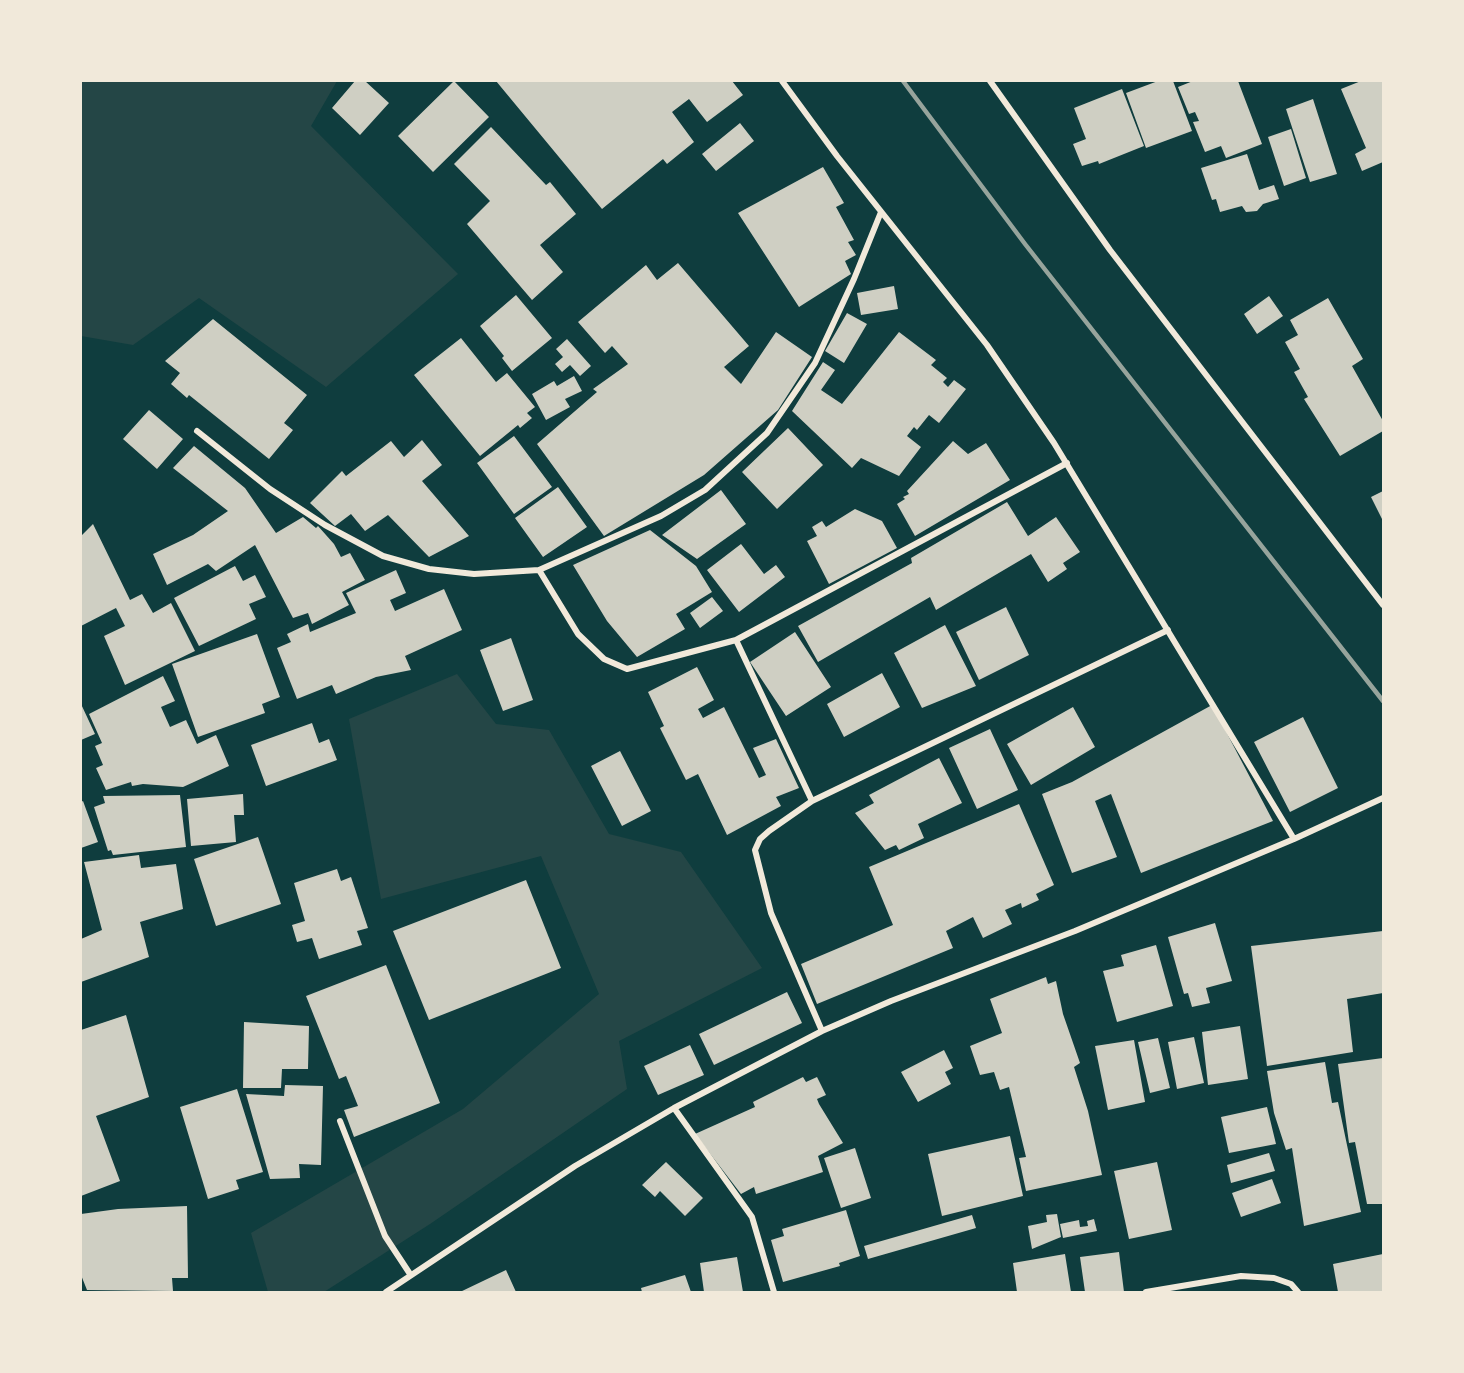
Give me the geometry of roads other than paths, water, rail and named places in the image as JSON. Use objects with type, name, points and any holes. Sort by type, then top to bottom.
[{"type":"street","points":[[783,81],[881,212],[987,345],[1067,463],[1294,839]]},
{"type":"street","points":[[990,81],[1110,250],[1383,605]]},
{"type":"street","points":[[197,431],[270,489],[325,525],[383,556],[429,569],[474,574],[538,570],[661,516],[705,490],[767,433],[815,363],[854,279],[881,212]]},
{"type":"street","points":[[538,570],[578,634],[604,659],[627,669],[736,640],[1067,463]]},
{"type":"street","points":[[822,1031],[771,913],[755,850],[760,839],[812,801],[1168,630]]},
{"type":"street","points":[[736,640],[812,801]]},
{"type":"street","points":[[386,1292],[575,1166],[674,1108],[822,1031],[891,1001],[1075,931],[1294,839],[1383,798]]},
{"type":"street","points":[[674,1108],[752,1217],[774,1292]]},
{"type":"street","points":[[340,1121],[385,1236],[410,1274]]},
{"type":"street","points":[[1146,1292],[1241,1276],[1274,1278],[1291,1284],[1298,1292]]},
{"type":"railway","points":[[903,81],[1025,244],[1383,701]]}]
